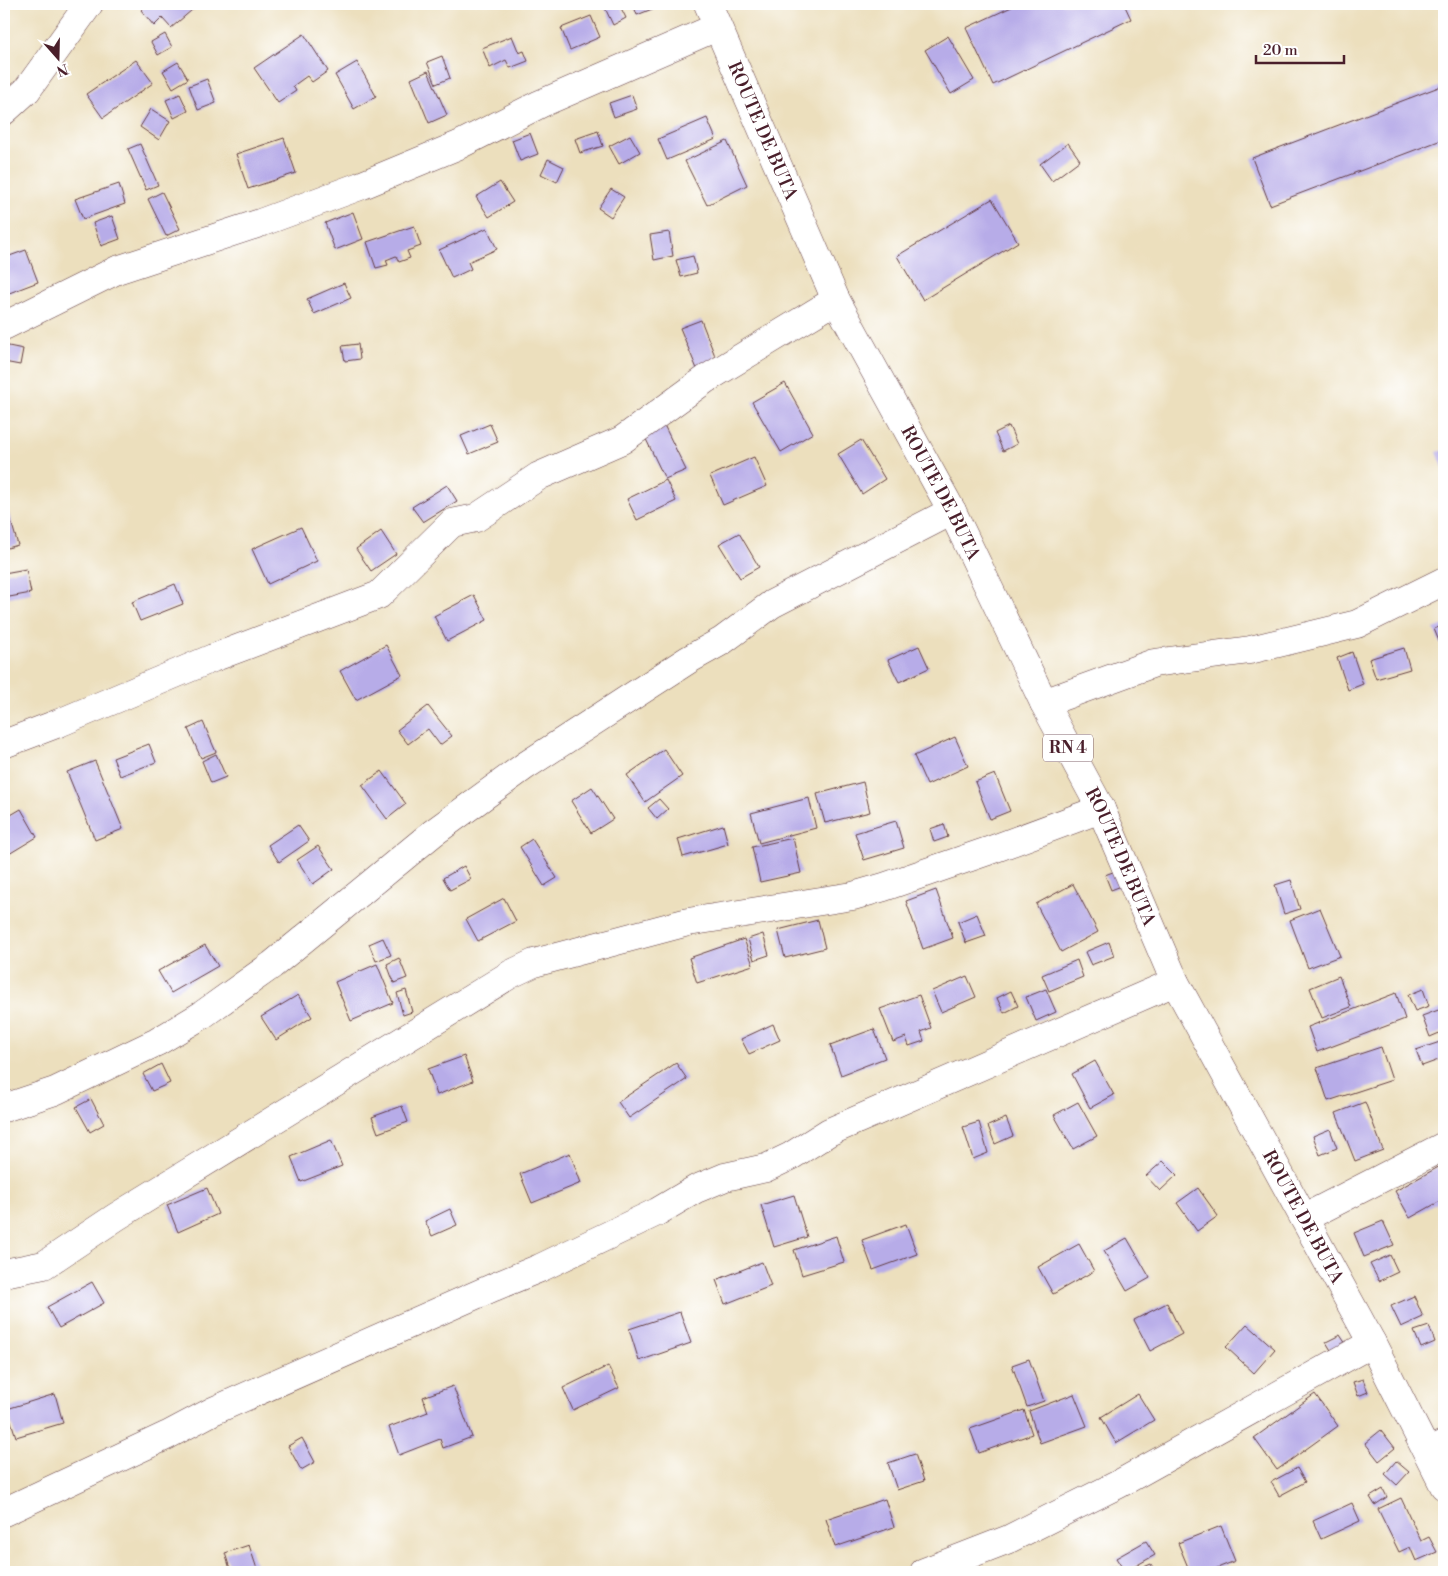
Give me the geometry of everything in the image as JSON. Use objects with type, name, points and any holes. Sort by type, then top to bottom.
[{"type":"main road","points":[[4,111],[27,90],[89,4]]},
{"type":"main road","points":[[4,326],[117,270],[260,223],[450,149],[712,16]]},
{"type":"main road","name":"ROUTE DE BUTA","points":[[712,16],[836,300],[952,511],[1044,702],[1101,809],[1176,982],[1372,1343],[1436,1448],[1444,1486]]},
{"type":"main road","points":[[4,744],[59,723],[213,658],[379,595],[452,523],[476,518],[539,476],[622,440],[706,379],[836,300]]},
{"type":"main road","points":[[4,1108],[55,1091],[157,1042],[202,1015],[272,965],[433,832],[525,766],[688,660],[722,642],[772,604],[952,511]]},
{"type":"main road","points":[[1044,702],[1154,663],[1250,650],[1357,624],[1444,581]]},
{"type":"main road","points":[[4,1273],[44,1265],[116,1217],[511,974],[534,963],[688,922],[853,896],[988,851],[1101,809]]},
{"type":"main road","points":[[4,1512],[168,1436],[213,1411],[540,1268],[657,1212],[696,1189],[725,1177],[766,1168],[829,1132],[1176,982]]},
{"type":"main road","points":[[1304,1218],[1444,1146]]},
{"type":"main road","points":[[924,1572],[1009,1539],[1117,1486],[1372,1343]]},
{"type":"building","points":[[148,4],[199,4],[171,28],[162,18],[154,26],[141,10]]},
{"type":"building","points":[[613,4],[619,4],[626,18],[613,25],[605,8]]},
{"type":"building","points":[[633,4],[656,4],[657,7],[637,15]]},
{"type":"building","points":[[1018,4],[1124,4],[1131,19],[993,85],[966,28]]},
{"type":"building","points":[[591,16],[600,37],[570,50],[561,28]]},
{"type":"building","points":[[165,34],[172,47],[158,55],[151,42]]},
{"type":"building","points":[[304,34],[328,71],[312,82],[307,76],[293,86],[296,91],[278,103],[254,68]]},
{"type":"building","points":[[512,36],[519,53],[524,51],[528,61],[510,68],[506,60],[490,68],[482,48]]},
{"type":"building","points":[[948,36],[974,80],[951,94],[925,50]]},
{"type":"building","points":[[442,56],[450,78],[436,84],[427,62]]},
{"type":"building","points":[[136,60],[153,83],[103,118],[86,94]]},
{"type":"building","points":[[178,62],[188,79],[173,88],[163,71]]},
{"type":"building","points":[[357,62],[376,96],[354,109],[335,75]]},
{"type":"building","points":[[428,71],[447,115],[429,123],[411,79]]},
{"type":"building","points":[[207,79],[216,103],[198,110],[189,86]]},
{"type":"building","points":[[1444,85],[1444,139],[1270,205],[1252,158]]},
{"type":"building","points":[[180,94],[188,111],[174,118],[166,100]]},
{"type":"building","points":[[632,95],[637,109],[614,117],[609,103]]},
{"type":"building","points":[[151,109],[170,121],[159,140],[140,127]]},
{"type":"building","points":[[707,118],[716,139],[667,160],[658,139]]},
{"type":"building","points":[[598,131],[603,146],[580,153],[575,139]]},
{"type":"building","points":[[530,133],[538,154],[520,161],[512,140]]},
{"type":"building","points":[[630,135],[640,152],[619,164],[609,146]]},
{"type":"building","points":[[284,138],[296,173],[248,189],[236,154]]},
{"type":"building","points":[[727,141],[747,185],[707,205],[685,161]]},
{"type":"building","points":[[1068,143],[1080,160],[1052,181],[1040,164]]},
{"type":"building","points":[[140,144],[158,185],[146,190],[128,149]]},
{"type":"building","points":[[548,159],[564,167],[557,182],[541,174]]},
{"type":"building","points":[[500,182],[513,202],[489,217],[476,197]]},
{"type":"building","points":[[119,184],[125,204],[83,219],[75,199]]},
{"type":"building","points":[[611,189],[624,197],[611,217],[598,208]]},
{"type":"building","points":[[162,192],[180,229],[166,236],[148,199]]},
{"type":"building","points":[[992,199],[1018,242],[923,300],[897,256]]},
{"type":"building","points":[[353,212],[363,239],[335,250],[325,223]]},
{"type":"building","points":[[112,216],[120,239],[101,246],[93,223]]},
{"type":"building","points":[[414,226],[421,246],[407,251],[410,258],[399,262],[396,256],[386,260],[388,265],[376,268],[367,242]]},
{"type":"building","points":[[487,228],[497,249],[468,262],[471,269],[452,278],[439,250]]},
{"type":"building","points":[[669,232],[673,256],[654,260],[650,235]]},
{"type":"building","points":[[26,250],[38,282],[4,295],[4,258]]},
{"type":"building","points":[[693,256],[697,273],[681,277],[676,260]]},
{"type":"building","points":[[344,283],[351,298],[314,314],[307,299]]},
{"type":"building","points":[[701,320],[717,361],[697,369],[680,328]]},
{"type":"building","points":[[358,344],[360,359],[345,361],[342,346]]},
{"type":"building","points":[[4,345],[23,349],[20,365],[4,362]]},
{"type":"building","points":[[785,383],[813,433],[781,452],[752,402]]},
{"type":"building","points":[[490,424],[498,442],[469,454],[461,436]]},
{"type":"building","points":[[664,425],[686,470],[665,479],[644,435]]},
{"type":"building","points":[[1009,426],[1017,444],[1003,451],[995,433]]},
{"type":"building","points":[[861,440],[885,479],[862,494],[838,454]]},
{"type":"building","points":[[1444,450],[1444,470],[1437,452]]},
{"type":"building","points":[[754,457],[767,486],[723,505],[710,476]]},
{"type":"building","points":[[666,480],[676,501],[637,520],[627,499]]},
{"type":"building","points":[[447,485],[457,501],[423,522],[412,507]]},
{"type":"building","points":[[8,511],[18,545],[4,549],[4,513]]},
{"type":"building","points":[[301,527],[317,561],[268,584],[252,549]]},
{"type":"building","points":[[381,531],[396,554],[371,571],[356,549]]},
{"type":"building","points":[[739,533],[759,567],[740,578],[719,544]]},
{"type":"building","points":[[26,569],[31,593],[4,598],[4,573]]},
{"type":"building","points":[[175,584],[183,604],[140,621],[132,602]]},
{"type":"building","points":[[474,595],[487,620],[447,641],[434,616]]},
{"type":"building","points":[[1444,625],[1444,653],[1434,629]]},
{"type":"building","points":[[386,645],[402,675],[356,700],[340,671]]},
{"type":"building","points":[[919,646],[929,668],[899,682],[888,660]]},
{"type":"building","points":[[1404,648],[1410,669],[1376,679],[1369,659]]},
{"type":"building","points":[[1352,652],[1363,684],[1348,690],[1337,658]]},
{"type":"building","points":[[428,706],[452,736],[440,745],[428,729],[408,744],[397,730]]},
{"type":"building","points":[[203,722],[216,752],[201,758],[188,729]]},
{"type":"building","points":[[955,737],[968,766],[927,785],[914,756]]},
{"type":"building","points":[[149,744],[156,762],[120,776],[113,758]]},
{"type":"building","points":[[664,749],[682,776],[645,802],[627,775]]},
{"type":"building","points":[[216,754],[226,777],[211,783],[202,761]]},
{"type":"building","points":[[95,761],[123,829],[95,840],[67,772]]},
{"type":"building","points":[[382,771],[406,804],[387,819],[362,785]]},
{"type":"building","points":[[995,774],[1010,811],[990,819],[975,782]]},
{"type":"building","points":[[863,782],[870,812],[825,823],[817,794]]},
{"type":"building","points":[[592,787],[613,819],[591,833],[571,801]]},
{"type":"building","points":[[809,798],[816,828],[759,843],[751,813]]},
{"type":"building","points":[[659,799],[668,809],[657,819],[648,808]]},
{"type":"building","points":[[21,809],[37,837],[4,857],[4,819]]},
{"type":"building","points":[[896,821],[904,848],[864,860],[855,833]]},
{"type":"building","points":[[944,824],[948,837],[934,842],[930,829]]},
{"type":"building","points":[[298,825],[309,841],[279,862],[268,845]]},
{"type":"building","points":[[723,825],[728,844],[683,857],[678,839]]},
{"type":"building","points":[[793,838],[801,873],[760,882],[752,847]]},
{"type":"building","points":[[532,839],[557,878],[544,886],[520,847]]},
{"type":"building","points":[[318,846],[334,869],[313,884],[297,860]]},
{"type":"building","points":[[464,866],[471,879],[450,890],[443,878]]},
{"type":"building","points":[[1118,870],[1124,885],[1111,890],[1105,875]]},
{"type":"building","points":[[1291,880],[1300,909],[1284,914],[1275,885]]},
{"type":"building","points":[[1073,884],[1098,932],[1061,952],[1036,904]]},
{"type":"building","points":[[936,890],[953,938],[923,949],[906,901]]},
{"type":"building","points":[[504,898],[516,921],[478,941],[466,919]]},
{"type":"building","points":[[1320,908],[1340,956],[1308,968],[1290,920]]},
{"type":"building","points":[[977,914],[986,936],[966,943],[958,922]]},
{"type":"building","points":[[818,920],[825,948],[785,958],[778,930]]},
{"type":"building","points":[[763,934],[769,955],[754,960],[748,939]]},
{"type":"building","points":[[383,938],[391,955],[376,961],[369,944]]},
{"type":"building","points":[[744,939],[753,965],[697,983],[689,958]]},
{"type":"building","points":[[1109,942],[1114,956],[1091,965],[1085,952]]},
{"type":"building","points":[[205,945],[218,966],[171,993],[158,971]]},
{"type":"building","points":[[399,958],[407,978],[394,983],[387,964]]},
{"type":"building","points":[[1077,960],[1083,977],[1049,991],[1042,975]]},
{"type":"building","points":[[377,964],[393,1003],[351,1021],[335,982]]},
{"type":"building","points":[[967,976],[976,997],[941,1012],[932,991]]},
{"type":"building","points":[[1339,976],[1351,1007],[1322,1018],[1310,988]]},
{"type":"building","points":[[1046,989],[1056,1012],[1036,1021],[1026,997]]},
{"type":"building","points":[[1423,989],[1429,1006],[1415,1011],[1408,995]]},
{"type":"building","points":[[406,990],[412,1012],[403,1015],[397,993]]},
{"type":"building","points":[[1011,991],[1018,1006],[1004,1013],[997,998]]},
{"type":"building","points":[[1396,993],[1405,1019],[1317,1052],[1308,1027]]},
{"type":"building","points":[[298,995],[312,1017],[276,1040],[261,1017]]},
{"type":"building","points":[[919,995],[931,1028],[921,1032],[924,1041],[909,1046],[906,1037],[893,1042],[880,1009]]},
{"type":"building","points":[[1444,1008],[1444,1031],[1430,1037],[1422,1016]]},
{"type":"building","points":[[773,1024],[780,1040],[749,1054],[741,1039]]},
{"type":"building","points":[[874,1029],[885,1058],[841,1075],[830,1045]]},
{"type":"building","points":[[1443,1041],[1444,1058],[1422,1066],[1416,1050]]},
{"type":"building","points":[[1381,1047],[1392,1080],[1328,1101],[1317,1068]]},
{"type":"building","points":[[464,1056],[473,1081],[437,1095],[428,1069]]},
{"type":"building","points":[[1095,1061],[1114,1095],[1090,1108],[1072,1074]]},
{"type":"building","points":[[676,1063],[687,1079],[629,1118],[618,1102]]},
{"type":"building","points":[[161,1064],[170,1083],[152,1091],[143,1074]]},
{"type":"building","points":[[91,1099],[104,1124],[90,1132],[76,1107]]},
{"type":"building","points":[[1078,1102],[1097,1136],[1073,1149],[1054,1115]]},
{"type":"building","points":[[1365,1102],[1383,1150],[1355,1161],[1336,1113]]},
{"type":"building","points":[[402,1106],[408,1122],[378,1133],[372,1117]]},
{"type":"building","points":[[1006,1118],[1013,1136],[995,1144],[988,1126]]},
{"type":"building","points":[[979,1122],[988,1153],[973,1159],[963,1127]]},
{"type":"building","points":[[1330,1129],[1337,1148],[1320,1155],[1313,1136]]},
{"type":"building","points":[[331,1140],[342,1166],[301,1182],[291,1157]]},
{"type":"building","points":[[570,1153],[581,1183],[532,1203],[520,1174]]},
{"type":"building","points":[[1163,1161],[1177,1175],[1160,1191],[1146,1176]]},
{"type":"building","points":[[1444,1164],[1444,1199],[1410,1218],[1395,1191]]},
{"type":"building","points":[[207,1188],[218,1214],[178,1232],[167,1205]]},
{"type":"building","points":[[1198,1188],[1218,1216],[1197,1231],[1177,1203]]},
{"type":"building","points":[[794,1195],[807,1237],[774,1247],[761,1205]]},
{"type":"building","points":[[450,1209],[457,1225],[432,1236],[425,1221]]},
{"type":"building","points":[[1383,1221],[1394,1245],[1364,1257],[1354,1233]]},
{"type":"building","points":[[906,1224],[917,1254],[873,1270],[862,1240]]},
{"type":"building","points":[[836,1236],[844,1262],[802,1275],[794,1250]]},
{"type":"building","points":[[1127,1238],[1150,1278],[1127,1291],[1104,1251]]},
{"type":"building","points":[[1079,1244],[1094,1271],[1053,1294],[1038,1267]]},
{"type":"building","points":[[1390,1255],[1398,1272],[1379,1281],[1370,1264]]},
{"type":"building","points":[[762,1262],[771,1286],[725,1304],[716,1280]]},
{"type":"building","points":[[92,1282],[104,1303],[59,1328],[47,1307]]},
{"type":"building","points":[[1414,1296],[1423,1317],[1401,1327],[1391,1306]]},
{"type":"building","points":[[1167,1303],[1182,1334],[1150,1351],[1134,1320]]},
{"type":"building","points":[[680,1312],[691,1343],[639,1361],[629,1329]]},
{"type":"building","points":[[1247,1324],[1275,1349],[1254,1373],[1226,1347]]},
{"type":"building","points":[[1429,1326],[1435,1342],[1421,1348],[1414,1331]]},
{"type":"building","points":[[1340,1335],[1346,1344],[1332,1352],[1326,1342]]},
{"type":"building","points":[[1029,1359],[1044,1401],[1027,1407],[1012,1365]]},
{"type":"building","points":[[608,1366],[619,1388],[573,1410],[563,1388]]},
{"type":"building","points":[[1363,1379],[1368,1392],[1358,1396],[1353,1382]]},
{"type":"building","points":[[453,1386],[472,1437],[443,1448],[440,1439],[399,1455],[389,1427],[428,1412],[423,1397]]},
{"type":"building","points":[[55,1394],[63,1423],[16,1437],[7,1409]]},
{"type":"building","points":[[1074,1394],[1087,1426],[1040,1443],[1029,1411]]},
{"type":"building","points":[[1138,1394],[1154,1420],[1116,1443],[1101,1417]]},
{"type":"building","points":[[1315,1394],[1338,1426],[1277,1470],[1254,1438]]},
{"type":"building","points":[[1024,1410],[1032,1434],[979,1453],[970,1429]]},
{"type":"building","points":[[1381,1430],[1395,1448],[1379,1461],[1365,1443]]},
{"type":"building","points":[[302,1438],[315,1462],[301,1470],[288,1446]]},
{"type":"building","points":[[915,1454],[924,1481],[897,1490],[888,1463]]},
{"type":"building","points":[[1396,1461],[1409,1472],[1397,1485],[1385,1474]]},
{"type":"building","points":[[1297,1468],[1305,1482],[1279,1496],[1271,1482]]},
{"type":"building","points":[[1383,1489],[1387,1497],[1375,1505],[1370,1497]]},
{"type":"building","points":[[1401,1498],[1421,1541],[1429,1537],[1437,1552],[1416,1561],[1410,1547],[1399,1552],[1378,1509]]},
{"type":"building","points":[[885,1499],[894,1527],[835,1547],[826,1519]]},
{"type":"building","points":[[1352,1503],[1360,1521],[1321,1539],[1313,1521]]},
{"type":"building","points":[[1221,1526],[1235,1561],[1207,1572],[1190,1572],[1178,1543]]},
{"type":"building","points":[[1146,1541],[1155,1555],[1125,1572],[1116,1558]]},
{"type":"building","points":[[249,1545],[258,1572],[231,1572],[225,1553]]},
{"type":"building","points":[[1151,1564],[1155,1572],[1132,1572]]},
{"type":"building","points":[[1115,1566],[1117,1572],[1098,1572]]}]
